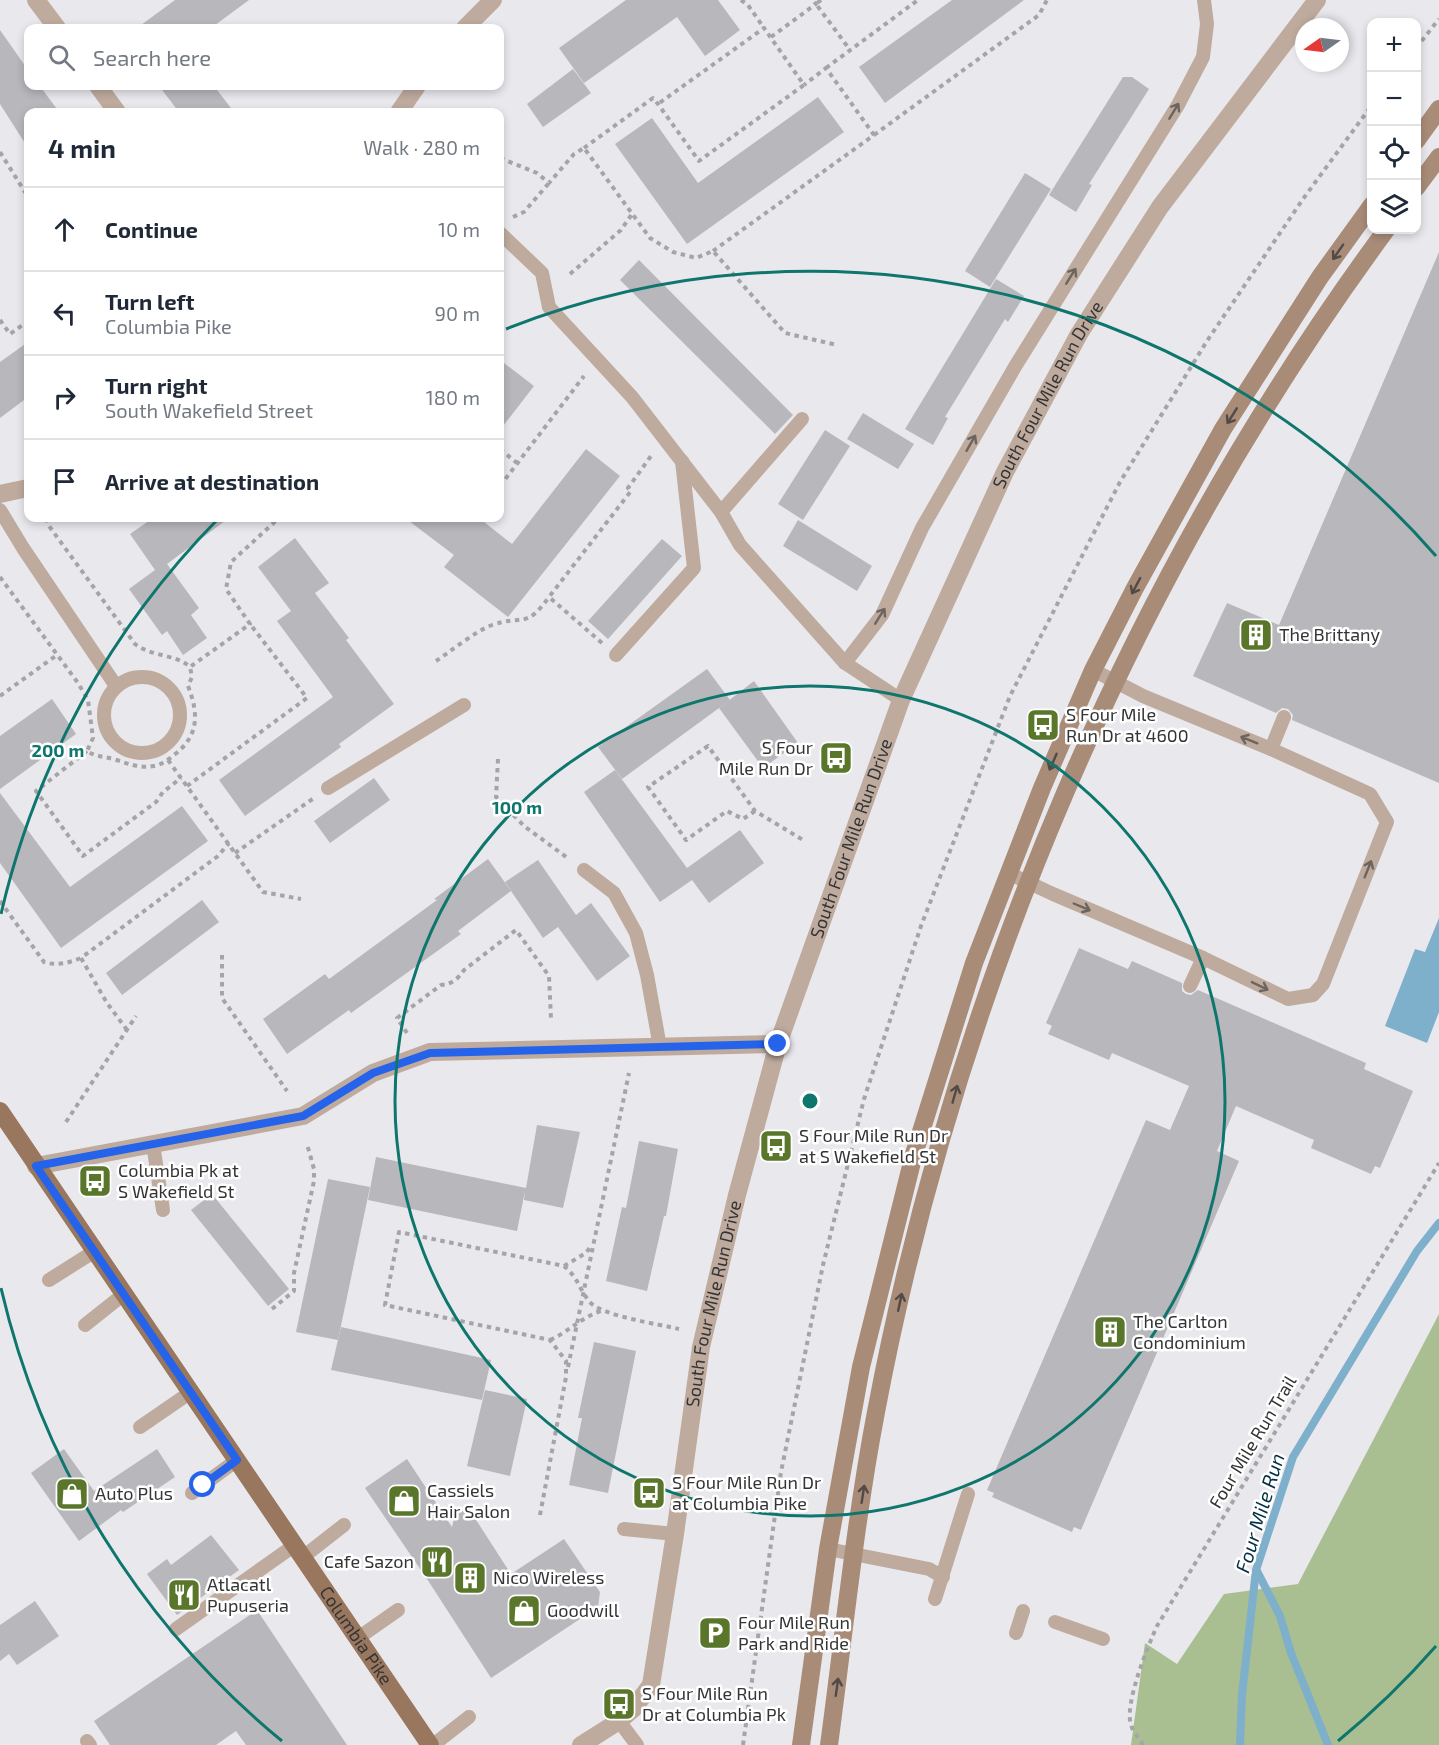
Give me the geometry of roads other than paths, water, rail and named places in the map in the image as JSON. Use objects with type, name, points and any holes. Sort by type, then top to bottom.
[{"type":"main road","points":[[1421,134],[1439,110]]},
{"type":"main road","points":[[1421,181],[1439,158]]},
{"type":"main road","points":[[801,1745],[828,1549],[861,1367],[914,1154],[974,963],[1042,788],[1093,670],[1135,588],[1223,429],[1320,277],[1367,211]]},
{"type":"main road","points":[[829,1745],[876,1413],[904,1284],[930,1182],[971,1042],[996,968],[1073,774],[1157,596],[1245,439],[1340,292],[1383,234]]},
{"type":"main road","name":"Columbia Pike","points":[[2,1120],[95,1251],[431,1745]]},
{"type":"street","points":[[36,0],[54,24]]},
{"type":"street","points":[[469,24],[493,0]]},
{"type":"street","name":"South Four Mile Run Drive","points":[[581,1745],[619,1722],[633,1709],[651,1684],[701,1347],[737,1195],[778,1044],[901,700],[1005,472],[1079,334],[1160,207],[1317,0]]},
{"type":"street","points":[[101,90],[114,108]]},
{"type":"street","points":[[402,108],[414,90]]},
{"type":"street","points":[[0,494],[24,489]]},
{"type":"street","points":[[36,1166],[303,1116],[373,1073],[430,1053],[778,1044]]},
{"type":"lane","points":[[845,663],[882,615],[922,528],[1016,365],[1178,105],[1203,57],[1207,24],[1204,0]]},
{"type":"lane","points":[[504,237],[542,273],[549,307],[632,397],[667,440],[721,512],[740,545],[845,663],[901,700]]},
{"type":"lane","points":[[721,512],[802,419]]},
{"type":"lane","points":[[616,655],[694,568],[682,459]]},
{"type":"lane","points":[[0,510],[22,548],[116,687]]},
{"type":"lane","points":[[1008,873],[1203,958],[1288,999],[1313,995],[1323,984],[1387,822],[1370,794],[1271,749],[1143,696],[1093,670]]},
{"type":"lane","points":[[135,677],[147,677],[159,680],[169,687],[180,709],[180,722],[176,733],[168,743],[158,750],[145,754],[120,747],[110,738],[104,726],[103,712],[106,700],[116,687],[123,681],[135,677]]},
{"type":"lane","points":[[328,788],[464,705]]},
{"type":"lane","points":[[1271,749],[1284,717]]},
{"type":"lane","points":[[584,870],[614,893],[636,933],[660,1047]]},
{"type":"lane","points":[[1190,986],[1203,958]]},
{"type":"lane","points":[[153,1144],[163,1210]]},
{"type":"lane","points":[[49,1280],[95,1251]]},
{"type":"lane","points":[[85,1325],[124,1294]]},
{"type":"lane","points":[[140,1427],[191,1392]]},
{"type":"lane","points":[[192,1492],[237,1460]]},
{"type":"lane","points":[[935,1599],[968,1494]]},
{"type":"lane","points":[[176,1629],[299,1551],[345,1525]]},
{"type":"lane","points":[[624,1529],[675,1534]]},
{"type":"lane","points":[[828,1549],[929,1569],[943,1577]]},
{"type":"lane","points":[[358,1638],[398,1610]]},
{"type":"lane","points":[[1016,1633],[1023,1611]]},
{"type":"lane","points":[[1055,1622],[1103,1639]]},
{"type":"lane","points":[[431,1745],[469,1717]]},
{"type":"lane","points":[[619,1722],[637,1745]]},
{"type":"water","points":[[1439,918],[1439,1012],[1427,1043],[1385,1026],[1415,949],[1425,952]]},
{"type":"waterway","name":"Four Mile Run","points":[[1240,1745],[1242,1695],[1256,1570],[1293,1457],[1417,1251],[1439,1223]]},
{"type":"waterway","points":[[1257,1571],[1280,1616],[1291,1653],[1328,1745]]},
{"type":"place","name":"The Brittany","points":[[1256,635]]},
{"type":"place","name":"S Four Mile Run Dr at 4600","points":[[1043,725]]},
{"type":"place","name":"S Four Mile Run Dr","points":[[836,758]]},
{"type":"place","name":"S Four Mile Run Dr at S Wakefield St","points":[[776,1146]]},
{"type":"place","name":"Columbia Pk at S Wakefield St","points":[[95,1181]]},
{"type":"place","name":"The Carlton Condominium","points":[[1110,1332]]},
{"type":"place","name":"S Four Mile Run Dr at Columbia Pike","points":[[649,1493]]},
{"type":"place","name":"Auto Plus","points":[[72,1494]]},
{"type":"place","name":"Cassiels Hair Salon","points":[[404,1501]]},
{"type":"place","name":"Cafe Sazon","points":[[437,1562]]},
{"type":"place","name":"Nico Wireless","points":[[470,1578]]},
{"type":"place","name":"Atlacatl Pupuseria","points":[[184,1595]]},
{"type":"place","name":"Goodwill","points":[[524,1611]]},
{"type":"place","name":"Four Mile Run Park and Ride","points":[[715,1633]]},
{"type":"place","name":"S Four Mile Run Dr at Columbia Pk","points":[[619,1704]]}]
